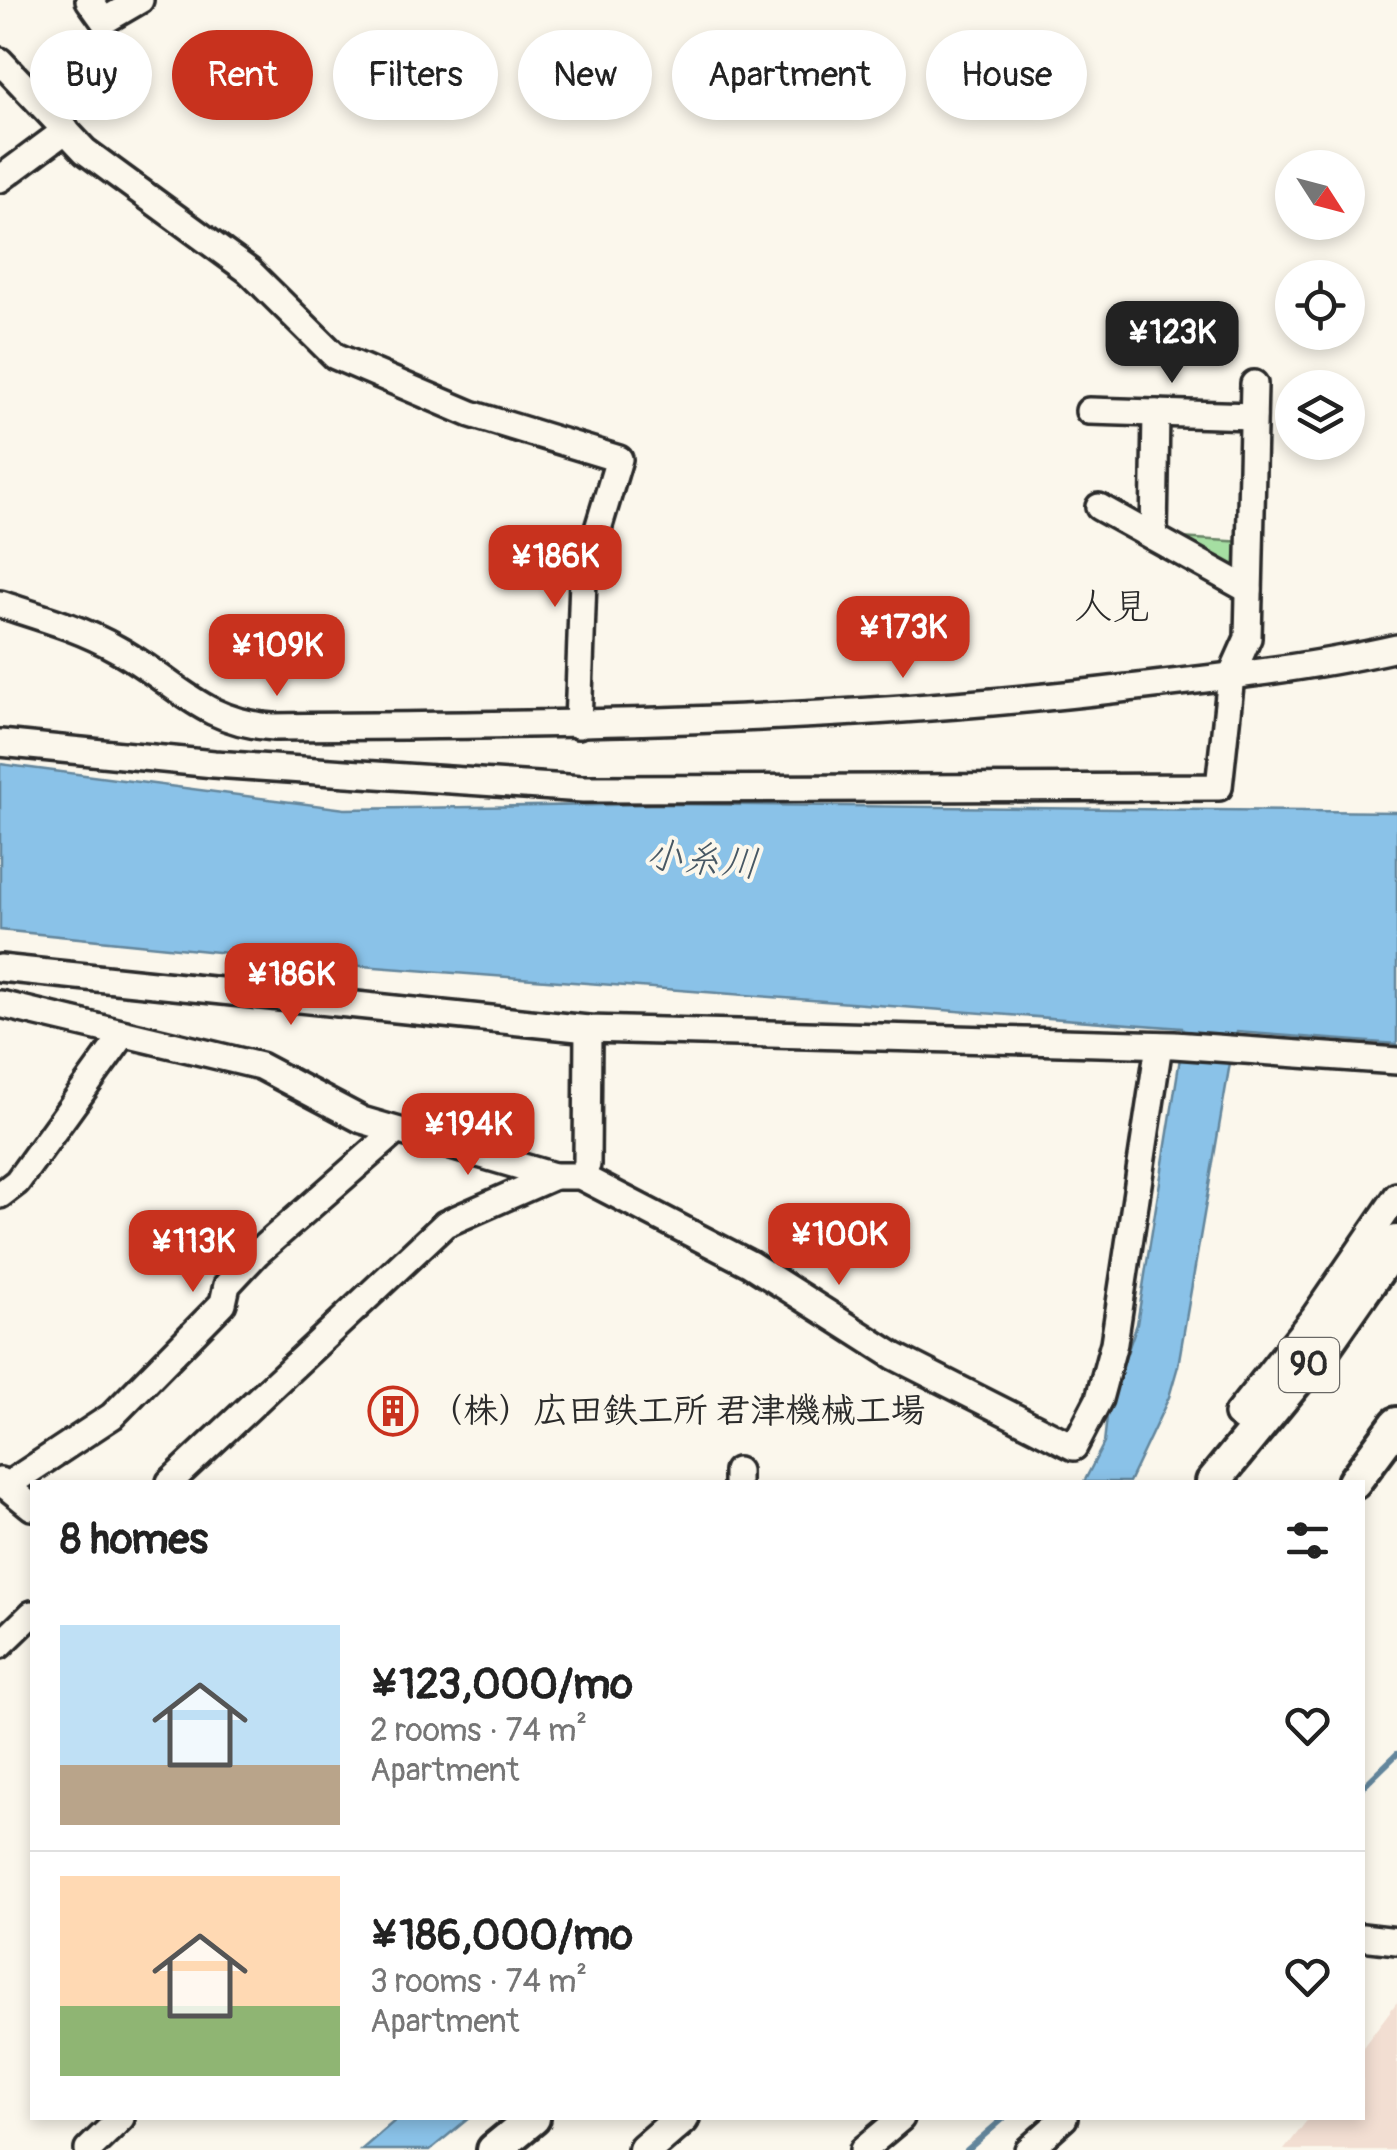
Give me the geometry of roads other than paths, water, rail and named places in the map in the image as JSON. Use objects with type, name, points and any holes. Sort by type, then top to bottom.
[{"type":"main road","name":"90","points":[[1215,1480],[1326,1344],[1397,1242]]},
{"type":"main road","points":[[1355,1480],[1397,1424]]},
{"type":"main road","points":[[494,2150],[531,2120]]},
{"type":"main road","points":[[645,2150],[680,2120]]},
{"type":"street","points":[[89,0],[104,21],[140,0]]},
{"type":"street","points":[[0,61],[85,152],[249,271],[335,356],[471,414],[619,460],[583,579],[578,725]]},
{"type":"street","points":[[0,178],[66,130]]},
{"type":"street","points":[[0,744],[214,764],[583,789],[1219,787],[1231,676],[1248,638],[1254,384]]},
{"type":"street","points":[[1089,411],[1253,416]]},
{"type":"street","points":[[1154,537],[1156,413]]},
{"type":"street","points":[[1100,507],[1249,590]]},
{"type":"street","points":[[0,604],[82,630],[122,652],[194,705],[242,726],[578,725],[1006,703],[1231,676],[1397,648]]},
{"type":"street","points":[[0,968],[588,1029],[1166,1045],[1397,1061]]},
{"type":"street","points":[[0,1004],[260,1066],[332,1108],[396,1132],[516,1161],[554,1176],[580,1176],[750,1264],[894,1356],[1074,1448],[1100,1399],[1114,1343],[1166,1045]]},
{"type":"street","points":[[580,1176],[588,1166],[588,1029]]},
{"type":"street","points":[[0,1195],[17,1182],[123,1035]]},
{"type":"street","points":[[30,1505],[3,1484],[112,1416],[223,1303],[227,1285],[257,1253],[396,1132]]},
{"type":"street","points":[[172,1480],[445,1224],[554,1176]]},
{"type":"street","points":[[1258,1429],[1238,1414],[1314,1317],[1397,1196]]},
{"type":"street","points":[[0,1645],[30,1616]]},
{"type":"street","points":[[1365,1937],[1397,1941]]},
{"type":"street","points":[[88,2150],[119,2120]]},
{"type":"street","points":[[863,2150],[898,2120]]},
{"type":"street","points":[[1028,2150],[1062,2120]]},
{"type":"water","name":"小糸川","points":[[0,764],[345,809],[665,804],[1397,812],[1397,1044],[1237,1032],[1234,1043],[1184,1040],[1182,1028],[335,964],[0,930]]},
{"type":"water","points":[[1181,1052],[1231,1057],[1178,1366],[1169,1397],[1130,1480],[1085,1480],[1104,1443],[1108,1408],[1137,1324]]},
{"type":"water","points":[[396,2120],[467,2120],[430,2150],[361,2150]]},
{"type":"waterway","points":[[1365,1785],[1397,1754]]},
{"type":"waterway","points":[[967,2150],[1002,2120]]},
{"type":"place","name":"（株）広田鉄工所 君津機械工場","points":[[393,1411]]},
{"type":"district","name":"人見","points":[[1112,607]]}]
